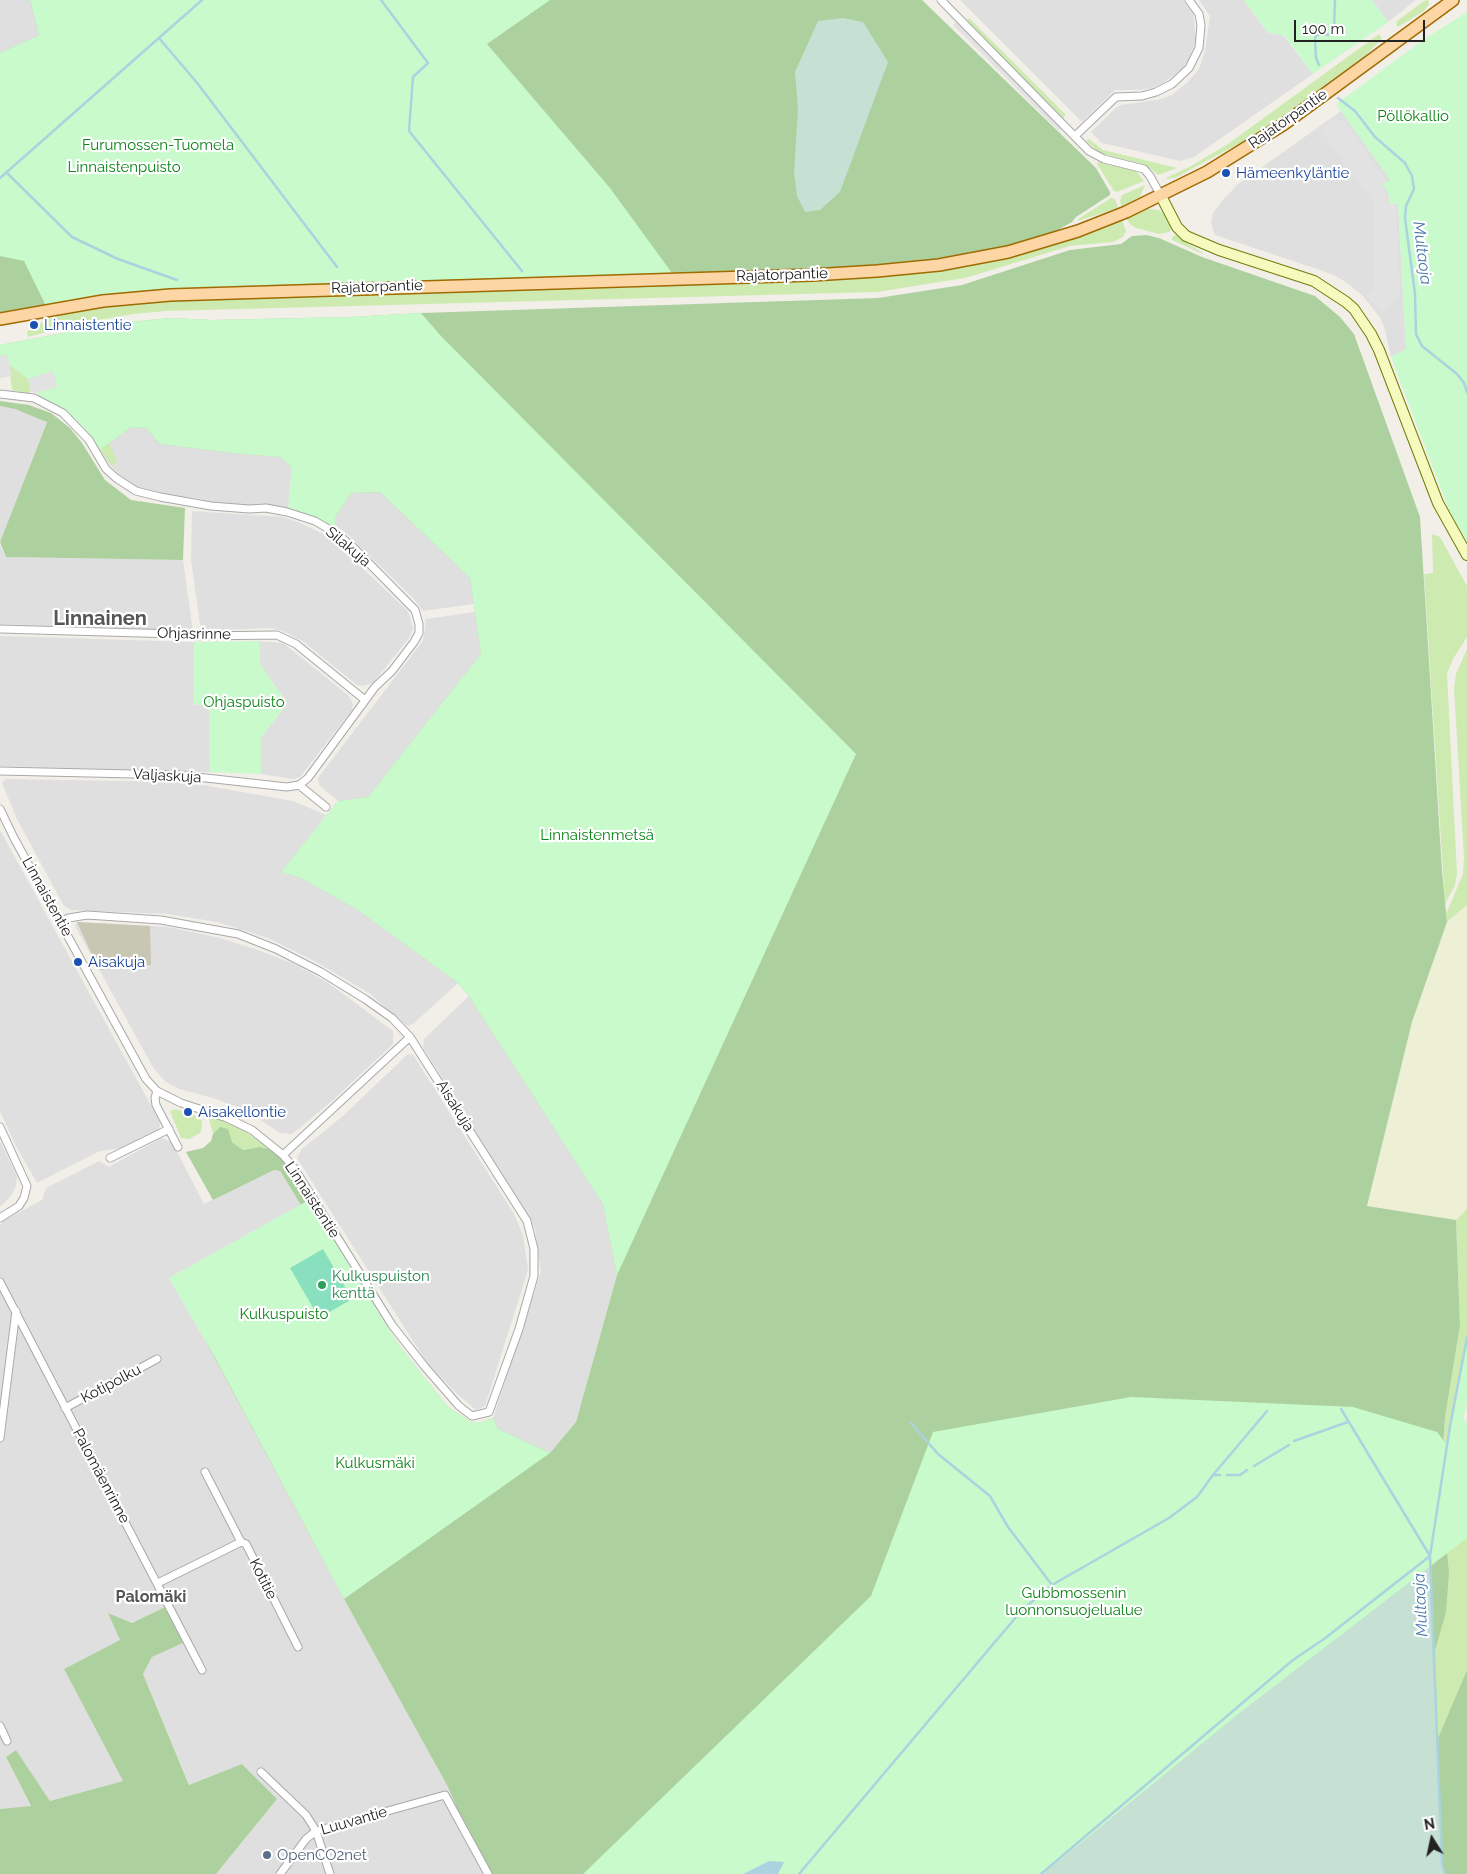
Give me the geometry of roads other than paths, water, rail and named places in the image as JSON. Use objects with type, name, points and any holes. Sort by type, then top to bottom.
[{"type":"main road","name":"Rajatorpantie","points":[[0,319],[102,301],[170,295],[812,275],[938,265],[1008,252],[1090,226],[1162,196],[1207,172],[1284,124],[1439,4],[1453,0]]},
{"type":"main road","name":"Rajatorpantie","points":[[0,328],[41,313]]},
{"type":"street","points":[[941,0],[1094,155],[1144,169],[1162,196],[1177,227],[1186,236],[1219,250],[1314,281],[1341,298],[1354,310],[1371,334],[1379,350],[1438,503],[1467,555]]},
{"type":"street","points":[[1075,136],[1116,97],[1142,96],[1156,92],[1172,84],[1189,68],[1199,48],[1201,25],[1199,14],[1189,0]]},
{"type":"street","name":"Silakuja","points":[[0,394],[34,398],[63,413],[89,440],[106,469],[136,491],[211,506],[249,510],[266,508],[287,512],[315,521],[337,534],[415,610],[419,624],[419,633],[414,642],[366,700],[308,778],[299,785]]},
{"type":"street","name":"Ohjasrinne","points":[[0,629],[198,636],[277,634],[296,644],[366,700]]},
{"type":"street","name":"Valjaskuja","points":[[0,772],[179,775],[287,787],[299,785]]},
{"type":"street","points":[[299,785],[326,807]]},
{"type":"street","name":"Linnaistentie","points":[[0,809],[141,1071],[157,1091],[181,1103],[241,1124],[263,1137],[283,1155],[294,1168],[392,1325],[424,1367],[459,1406],[472,1416],[481,1415]]},
{"type":"street","name":"Aisakuja","points":[[61,922],[70,918],[87,915],[161,920],[238,934],[276,949],[321,972],[392,1018],[410,1038],[527,1221],[534,1249],[534,1276],[519,1329],[489,1412],[481,1415]]},
{"type":"street","points":[[283,1155],[410,1038]]},
{"type":"street","points":[[157,1091],[156,1105],[178,1147]]},
{"type":"street","points":[[0,1127],[27,1186],[24,1198],[18,1206],[0,1218]]},
{"type":"street","points":[[110,1158],[169,1129]]},
{"type":"street","name":"Palomäenrinne","points":[[0,1282],[202,1670]]},
{"type":"street","points":[[0,1438],[16,1311]]},
{"type":"street","name":"Kotipolku","points":[[65,1408],[157,1359]]},
{"type":"street","points":[[205,1472],[241,1542]]},
{"type":"street","name":"Kotitie","points":[[158,1583],[241,1542],[246,1544],[298,1647]]},
{"type":"street","points":[[0,1726],[7,1742]]},
{"type":"street","points":[[261,1772],[306,1815],[316,1830],[330,1874]]},
{"type":"street","name":"Luuvantie","points":[[280,1874],[316,1830],[445,1795],[488,1874]]},
{"type":"water","points":[[769,1861],[784,1862],[778,1874],[743,1874]]},
{"type":"waterway","points":[[0,178],[202,0]]},
{"type":"waterway","points":[[381,0],[428,63],[413,77],[409,131],[522,271]]},
{"type":"waterway","name":"Multaoja","points":[[1319,65],[1316,58],[1315,39],[1320,34],[1331,35],[1334,29],[1335,0]]},
{"type":"waterway","points":[[159,38],[198,84],[337,267]]},
{"type":"waterway","name":"Multaoja","points":[[1338,98],[1355,111],[1375,137],[1405,163],[1412,176],[1414,189],[1406,206],[1405,218],[1415,294],[1416,334],[1422,346],[1457,374],[1464,383],[1467,392]]},
{"type":"waterway","points":[[6,172],[72,237],[118,259],[177,280]]},
{"type":"waterway","name":"Multaoja","points":[[1445,1874],[1442,1863],[1430,1556],[1450,1426],[1467,1338]]},
{"type":"waterway","points":[[1041,1874],[1293,1660],[1324,1639],[1430,1556],[1341,1409]]},
{"type":"waterway","points":[[799,1874],[1022,1610],[1052,1585],[1169,1518],[1197,1497],[1267,1411]]},
{"type":"waterway","points":[[1294,1441],[1348,1422]]},
{"type":"waterway","points":[[911,1423],[938,1454],[990,1496],[1008,1527],[1052,1585]]},
{"type":"waterway","points":[[1254,1466],[1289,1445]]},
{"type":"waterway","points":[[1227,1475],[1240,1475],[1247,1470]]},
{"type":"waterway","points":[[1213,1475],[1220,1475]]},
{"type":"place","name":"Hämeenkyläntie","points":[[1226,173]]},
{"type":"place","name":"Linnaistentie","points":[[34,325]]},
{"type":"place","name":"Aisakuja","points":[[78,962]]},
{"type":"place","name":"Aisakellontie","points":[[188,1112]]},
{"type":"place","name":"Kulkuspuiston kenttä","points":[[322,1285]]},
{"type":"place","name":"OpenCO2net","points":[[267,1855]]},
{"type":"district","name":"Linnainen","points":[[100,619]]},
{"type":"district","name":"Palomäki","points":[[151,1597]]},
{"type":"park label","name":"Pöllökallio","points":[[1413,116]]},
{"type":"park label","name":"Furumossen-Tuomela","points":[[158,145]]},
{"type":"park label","name":"Linnaistenpuisto","points":[[124,167]]},
{"type":"park label","name":"Ohjaspuisto","points":[[244,702]]},
{"type":"park label","name":"Linnaistenmetsä","points":[[597,835]]},
{"type":"park label","name":"Kulkuspuisto","points":[[284,1314]]},
{"type":"park label","name":"Kulkusmäki","points":[[375,1463]]},
{"type":"park label","name":"Gubbmossenin luonnonsuojelualue","points":[[1074,1602]]}]
